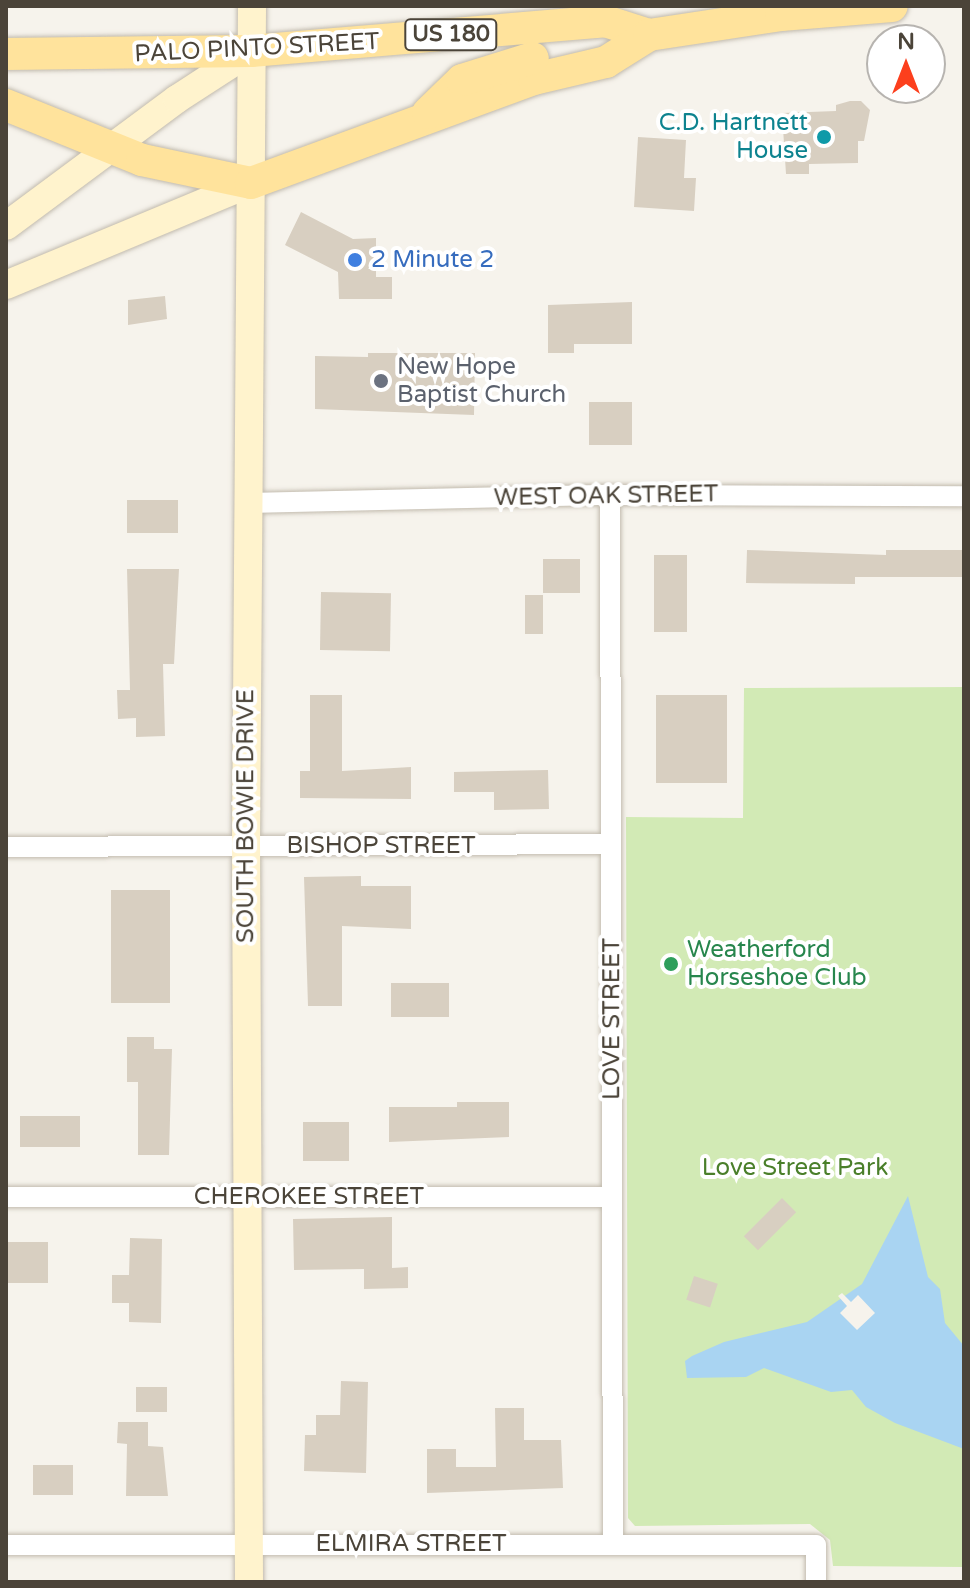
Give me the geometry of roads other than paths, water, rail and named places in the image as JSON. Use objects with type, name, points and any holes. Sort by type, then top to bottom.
[{"type":"main road","name":"PALO PINTO STREET","points":[[6,54],[99,56],[251,51],[534,55],[606,62],[649,35],[781,15],[892,6]]},
{"type":"main road","name":"PALO PINTO STREET","points":[[251,183],[419,120],[534,55],[605,21],[649,35]]},
{"type":"main road","points":[[6,74],[37,74],[99,56]]},
{"type":"main road","points":[[6,105],[115,149],[251,183]]},
{"type":"street","name":"SOUTH BOWIE DRIVE","points":[[249,1582],[246,847],[252,6]]},
{"type":"street","points":[[6,226],[115,149],[177,99],[251,51]]},
{"type":"street","points":[[6,285],[251,183]]},
{"type":"street","name":"WEST OAK STREET","points":[[248,503],[610,495],[964,496]]},
{"type":"street","name":"LOVE STREET","points":[[610,495],[613,1543]]},
{"type":"street","name":"BISHOP STREET","points":[[6,847],[611,844]]},
{"type":"street","name":"CHEROKEE STREET","points":[[6,1197],[612,1197]]},
{"type":"street","name":"ELMIRA STREET","points":[[6,1545],[816,1545],[816,1582]]},
{"type":"water","points":[[908,1196],[928,1277],[940,1289],[945,1323],[964,1346],[964,1449],[895,1423],[866,1407],[852,1390],[831,1392],[764,1368],[746,1377],[687,1378],[685,1361],[692,1356],[724,1342],[807,1322],[862,1284]]},
{"type":"place","name":"C.D. Hartnett House","points":[[824,137]]},
{"type":"place","name":"2 Minute 2","points":[[355,260]]},
{"type":"place","name":"New Hope Baptist Church","points":[[381,381]]},
{"type":"place","name":"Weatherford Horseshoe Club","points":[[671,964]]},
{"type":"park label","name":"Love Street Park","points":[[795,1168]]}]
